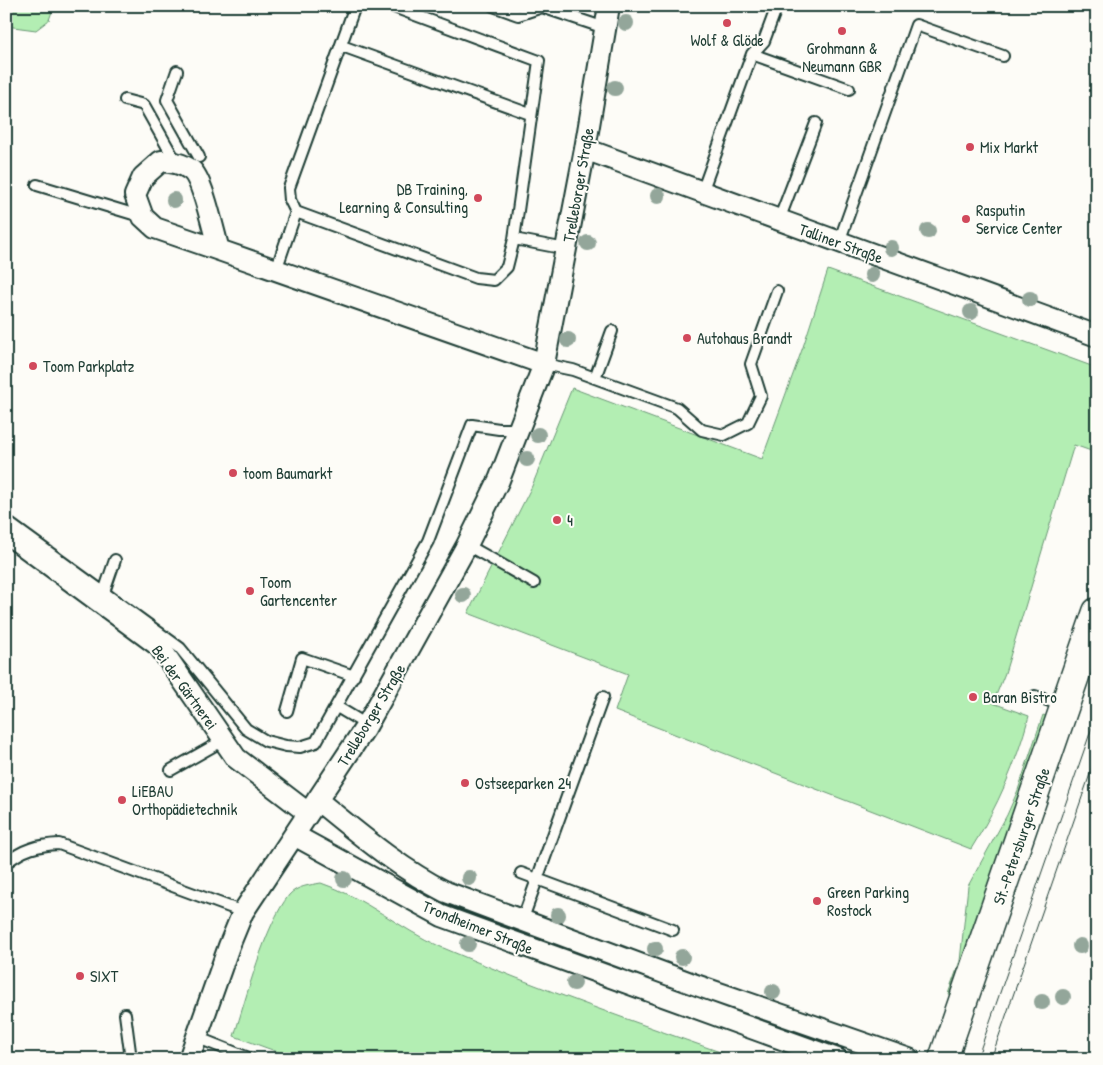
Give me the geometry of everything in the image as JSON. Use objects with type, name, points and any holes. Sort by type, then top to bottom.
[{"type":"main road","name":"St.-Petersburger Straße","points":[[943,1059],[1097,612]]},
{"type":"street","name":"Trelleborger Straße","points":[[189,1059],[243,912],[367,725],[468,545],[498,480],[544,364],[585,149],[609,6]]},
{"type":"street","name":"Talliner Straße","points":[[585,149],[1097,336]]},
{"type":"street","points":[[219,250],[202,189],[192,170],[176,163],[161,161],[143,177],[135,195],[142,217],[156,228],[544,364]]},
{"type":"street","name":"Bei der Gärtnerei","points":[[6,533],[159,646],[236,758],[312,806]]},
{"type":"street","name":"Trondheimer Straße","points":[[312,806],[424,881],[446,892],[864,1045],[909,1059]]},
{"type":"street","name":"Trondheimer Straße","points":[[294,835],[442,916],[837,1059]]},
{"type":"street","points":[[643,988],[651,967]]},
{"type":"lane","points":[[355,6],[289,188],[290,200],[296,212],[476,278],[494,280],[507,268],[514,239],[530,114],[539,61],[391,6]]},
{"type":"lane","points":[[493,6],[518,15],[542,6],[605,28]]},
{"type":"lane","points":[[702,192],[752,54],[764,41],[776,6]]},
{"type":"lane","points":[[839,242],[916,25],[1003,56]]},
{"type":"lane","points":[[342,46],[530,114]]},
{"type":"lane","points":[[752,54],[849,89]]},
{"type":"lane","points":[[178,71],[167,100],[199,157]]},
{"type":"lane","points":[[125,100],[144,105],[176,163]]},
{"type":"lane","points":[[779,220],[816,123]]},
{"type":"lane","points":[[37,185],[142,217]]},
{"type":"lane","points":[[276,270],[296,212]]},
{"type":"lane","points":[[514,239],[566,249]]},
{"type":"lane","points":[[544,364],[594,378],[677,408],[702,430],[724,435],[748,423],[761,396],[751,364],[776,291]]},
{"type":"lane","points":[[594,378],[612,331]]},
{"type":"lane","points":[[6,521],[180,648],[246,729],[266,741],[300,747],[316,742],[428,541],[472,425],[499,429],[518,429]]},
{"type":"lane","points":[[468,545],[534,583]]},
{"type":"lane","points":[[104,592],[115,560]]},
{"type":"lane","points":[[287,711],[302,658],[354,676]]},
{"type":"lane","points":[[1035,696],[1065,706]]},
{"type":"lane","points":[[522,921],[603,697]]},
{"type":"lane","points":[[337,707],[367,725]]},
{"type":"lane","points":[[171,770],[224,740]]},
{"type":"lane","points":[[6,863],[36,845],[59,844],[243,912]]},
{"type":"lane","points":[[521,873],[673,930]]},
{"type":"lane","points":[[125,1014],[132,1059]]},
{"type":"lane","points":[[196,1038],[251,1059]]},
{"type":"green space","points":[[6,6],[54,6],[49,20],[36,30],[6,26]]},
{"type":"green space","points":[[828,270],[1097,368],[1097,453],[1074,445],[1005,673],[993,703],[1029,716],[1005,784],[990,817],[971,849],[615,711],[628,674],[468,613],[532,486],[572,388],[762,459],[803,347]]},
{"type":"green space","points":[[1043,715],[1048,717],[951,995],[948,994],[960,961],[968,886],[1007,815],[1018,790]]},
{"type":"green space","points":[[321,883],[352,896],[441,947],[552,992],[740,1059],[297,1059],[234,1036],[257,962],[280,909],[289,895],[296,890],[304,886]]},
{"type":"tram line","points":[[977,1059],[1097,713]]},
{"type":"tram line","points":[[991,1059],[1097,754]]},
{"type":"place","name":"Wolf & Glöde","points":[[727,23]]},
{"type":"place","name":"Grohmann & Neumann GBR","points":[[842,31]]},
{"type":"place","name":"Mix Markt","points":[[970,147]]},
{"type":"place","name":"DB Training, Learning & Consulting","points":[[478,198]]},
{"type":"place","name":"Rasputin Service Center","points":[[966,219]]},
{"type":"place","name":"Autohaus Brandt","points":[[687,338]]},
{"type":"place","name":"Toom Parkplatz","points":[[33,366]]},
{"type":"place","name":"toom Baumarkt","points":[[233,473]]},
{"type":"place","name":"4","points":[[557,520]]},
{"type":"place","name":"Toom Gartencenter","points":[[250,591]]},
{"type":"place","name":"Baran Bistro","points":[[973,697]]},
{"type":"place","name":"Ostseeparken 24","points":[[465,783]]},
{"type":"place","name":"LiEBAU Orthopädietechnik","points":[[122,800]]},
{"type":"place","name":"Green Parking Rostock","points":[[817,901]]},
{"type":"place","name":"SIXT","points":[[80,976]]}]
